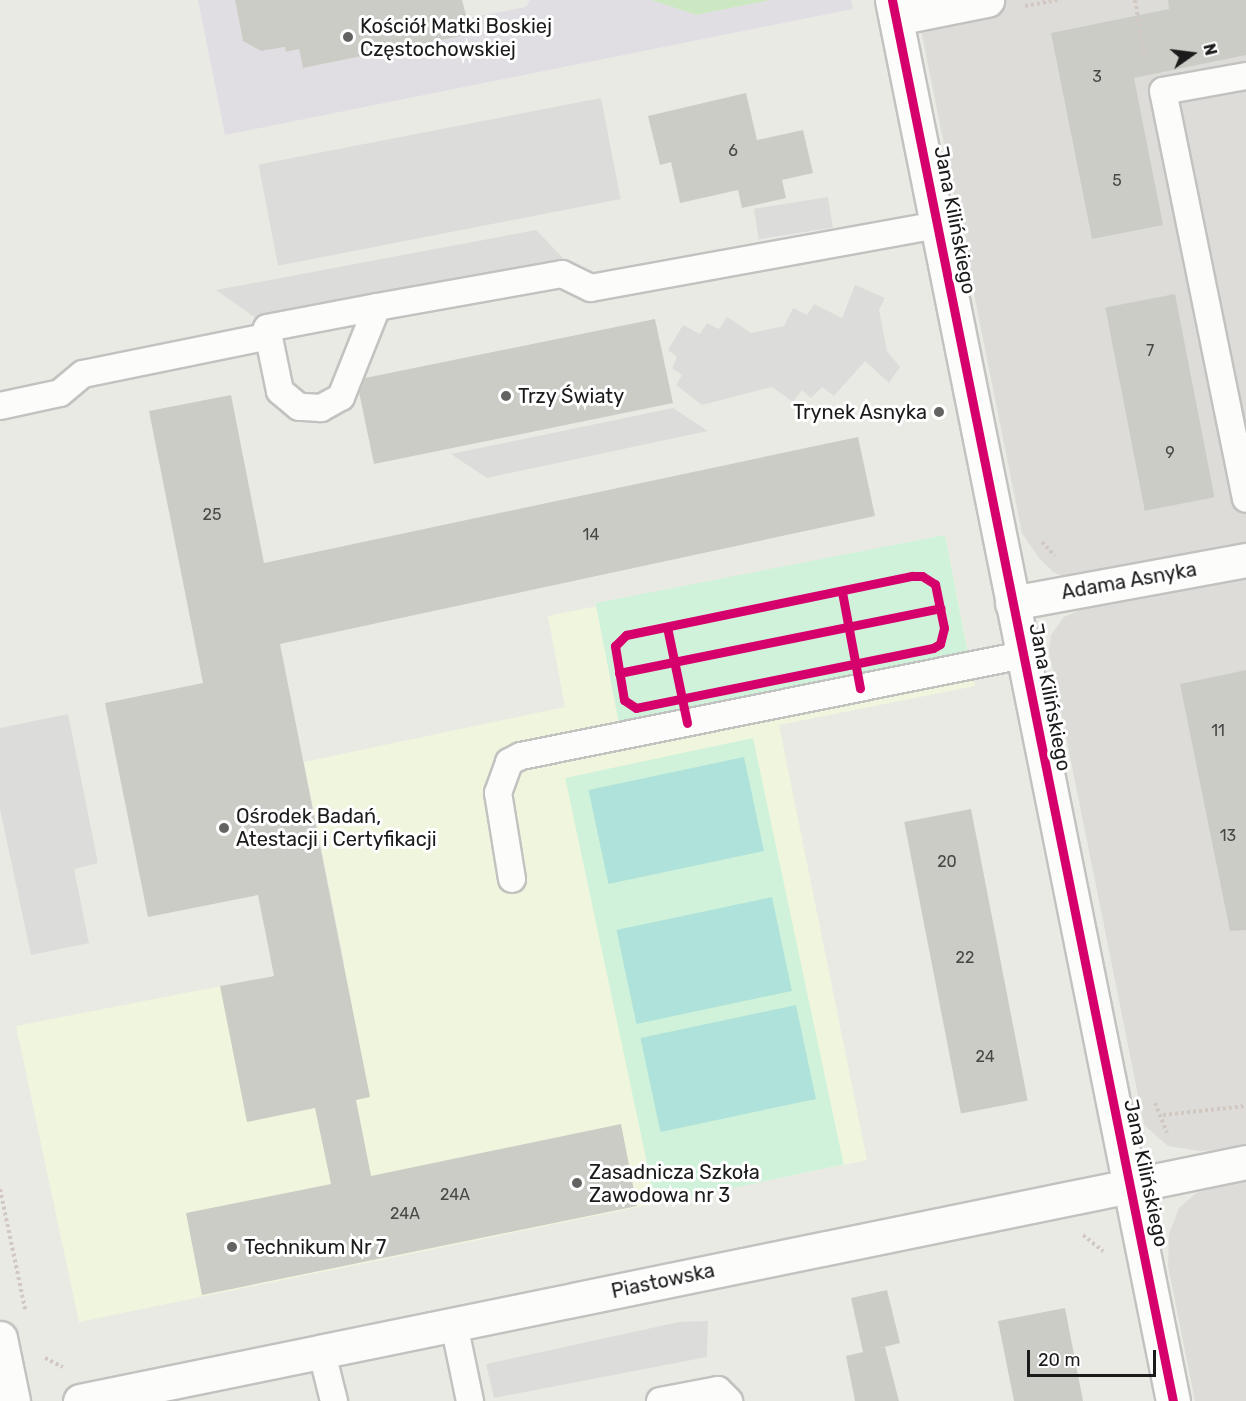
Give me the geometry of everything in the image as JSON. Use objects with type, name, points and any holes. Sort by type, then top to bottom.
[{"type":"street","points":[[894,9],[987,0]]},
{"type":"street","name":"Jana Kilińskiego","points":[[894,9],[1173,1401]]},
{"type":"street","name":"Adama Asnyka","points":[[1012,603],[1246,560]]},
{"type":"street","name":"Piastowska","points":[[90,1400],[321,1350],[1246,1162]]},
{"type":"street","points":[[0,1338],[14,1401]]},
{"type":"lane","points":[[1246,76],[1163,91],[1246,499]]},
{"type":"lane","points":[[377,306],[341,397],[321,408],[299,407],[280,391],[267,328],[377,306],[562,274],[591,288],[938,225]]},
{"type":"lane","points":[[0,406],[60,393],[83,374],[269,336]]},
{"type":"lane","points":[[512,879],[498,793],[501,774],[509,762],[521,756],[1023,655]]},
{"type":"lane","points":[[454,1324],[470,1401]]},
{"type":"lane","points":[[321,1350],[334,1401]]},
{"type":"lane","points":[[660,1401],[718,1390],[729,1401]]},
{"type":"path","points":[[1135,0],[1145,66]]},
{"type":"path","points":[[1167,1133],[1163,1115],[1246,1106]]},
{"type":"path","points":[[0,1189],[26,1315]]},
{"type":"path","points":[[42,1356],[68,1368]]},
{"type":"shaded area","points":[[198,0],[235,0],[243,41],[261,51],[285,47],[287,52],[299,49],[303,68],[470,34],[467,18],[526,7],[530,0],[651,0],[696,15],[771,0],[851,0],[853,9],[225,135]]},
{"type":"shaded area","points":[[915,0],[1246,0],[1246,550],[1070,579],[1053,572],[1039,558],[1022,533]]},
{"type":"shaded area","points":[[601,98],[621,199],[278,266],[258,165]]},
{"type":"shaded area","points":[[828,197],[833,228],[759,239],[754,209]]},
{"type":"shaded area","points":[[536,230],[565,260],[257,319],[216,290]]},
{"type":"shaded area","points":[[855,285],[885,298],[879,310],[887,351],[900,367],[889,383],[865,361],[834,396],[822,387],[811,398],[802,390],[793,402],[772,387],[702,405],[676,385],[682,375],[672,368],[677,357],[668,350],[683,325],[700,334],[707,323],[719,329],[727,317],[751,333],[784,326],[793,308],[807,315],[814,304],[842,318]]},
{"type":"shaded area","points":[[673,408],[708,431],[487,478],[451,454]]},
{"type":"shaded area","points":[[945,535],[975,686],[779,725],[867,1160],[79,1322],[16,1026],[344,962],[304,762],[565,707],[548,616]]},
{"type":"shaded area","points":[[945,535],[968,655],[619,723],[596,603]]},
{"type":"shaded area","points":[[1246,574],[1246,1401],[1195,1401],[1168,1266],[1169,1234],[1179,1208],[1196,1193],[1233,1182],[1226,1149],[1200,1151],[1168,1146],[1144,1125],[1049,652],[1051,635],[1064,617],[1098,602]]},
{"type":"shaded area","points":[[68,714],[98,863],[74,869],[89,943],[31,955],[0,809],[0,728]]},
{"type":"shaded area","points":[[753,738],[844,1164],[656,1204],[565,778]]},
{"type":"shaded area","points":[[744,757],[764,851],[608,884],[588,790]]},
{"type":"shaded area","points":[[772,897],[792,991],[636,1024],[616,930]]},
{"type":"shaded area","points":[[796,1005],[816,1099],[660,1132],[640,1038]]},
{"type":"shaded area","points":[[708,1321],[707,1357],[494,1398],[486,1364],[679,1322]]},
{"type":"green space","points":[[651,0],[771,0],[696,15]]},
{"type":"building","name":"Kościół Matki Boskiej Częstochowskiej","points":[[235,0],[462,0],[471,34],[303,68],[299,49],[286,52],[285,47],[261,51],[243,41]]},
{"type":"building","points":[[1168,0],[1246,0],[1246,55],[1134,78],[1163,225],[1092,239],[1051,33],[1169,9]]},
{"type":"building","points":[[746,93],[757,140],[803,130],[813,173],[782,180],[786,198],[742,208],[738,190],[680,203],[671,162],[660,165],[648,116]]},
{"type":"building","points":[[1175,294],[1214,497],[1145,511],[1105,308]]},
{"type":"building","points":[[655,319],[673,403],[374,464],[359,392],[365,378]]},
{"type":"building","points":[[231,395],[264,563],[858,437],[875,516],[280,644],[370,1097],[356,1100],[371,1176],[621,1124],[637,1206],[202,1295],[186,1213],[331,1184],[315,1108],[247,1122],[220,986],[274,976],[258,895],[148,917],[105,703],[203,683],[149,411]]},
{"type":"building","points":[[1246,670],[1246,930],[1230,931],[1180,684]]},
{"type":"building","points":[[971,809],[1028,1101],[961,1114],[904,822]]},
{"type":"building","points":[[887,1290],[900,1343],[876,1349],[885,1347],[899,1401],[855,1401],[846,1356],[863,1352],[851,1298]]},
{"type":"building","points":[[1065,1308],[1083,1401],[1014,1401],[998,1321]]},
{"type":"cycle path","points":[[892,0],[1173,1401]]},
{"type":"cycle path","points":[[912,576],[922,576],[935,584],[944,628],[940,644],[933,648],[636,708],[624,700],[615,646],[626,635],[912,576]]},
{"type":"cycle path","points":[[842,592],[860,688]]},
{"type":"cycle path","points":[[619,673],[940,608]]},
{"type":"cycle path","points":[[667,627],[687,723]]},
{"type":"place","name":"Kościół Matki Boskiej Częstochowskiej","points":[[348,37]]},
{"type":"place","name":"Trzy Światy","points":[[506,396]]},
{"type":"place","name":"Trynek Asnyka","points":[[939,412]]},
{"type":"place","name":"Ośrodek Badań, Atestacji i Certyfikacji","points":[[224,828]]},
{"type":"place","name":"Zasadnicza Szkoła Zawodowa nr 3","points":[[577,1183]]},
{"type":"place","name":"Technikum Nr 7","points":[[232,1247]]}]
